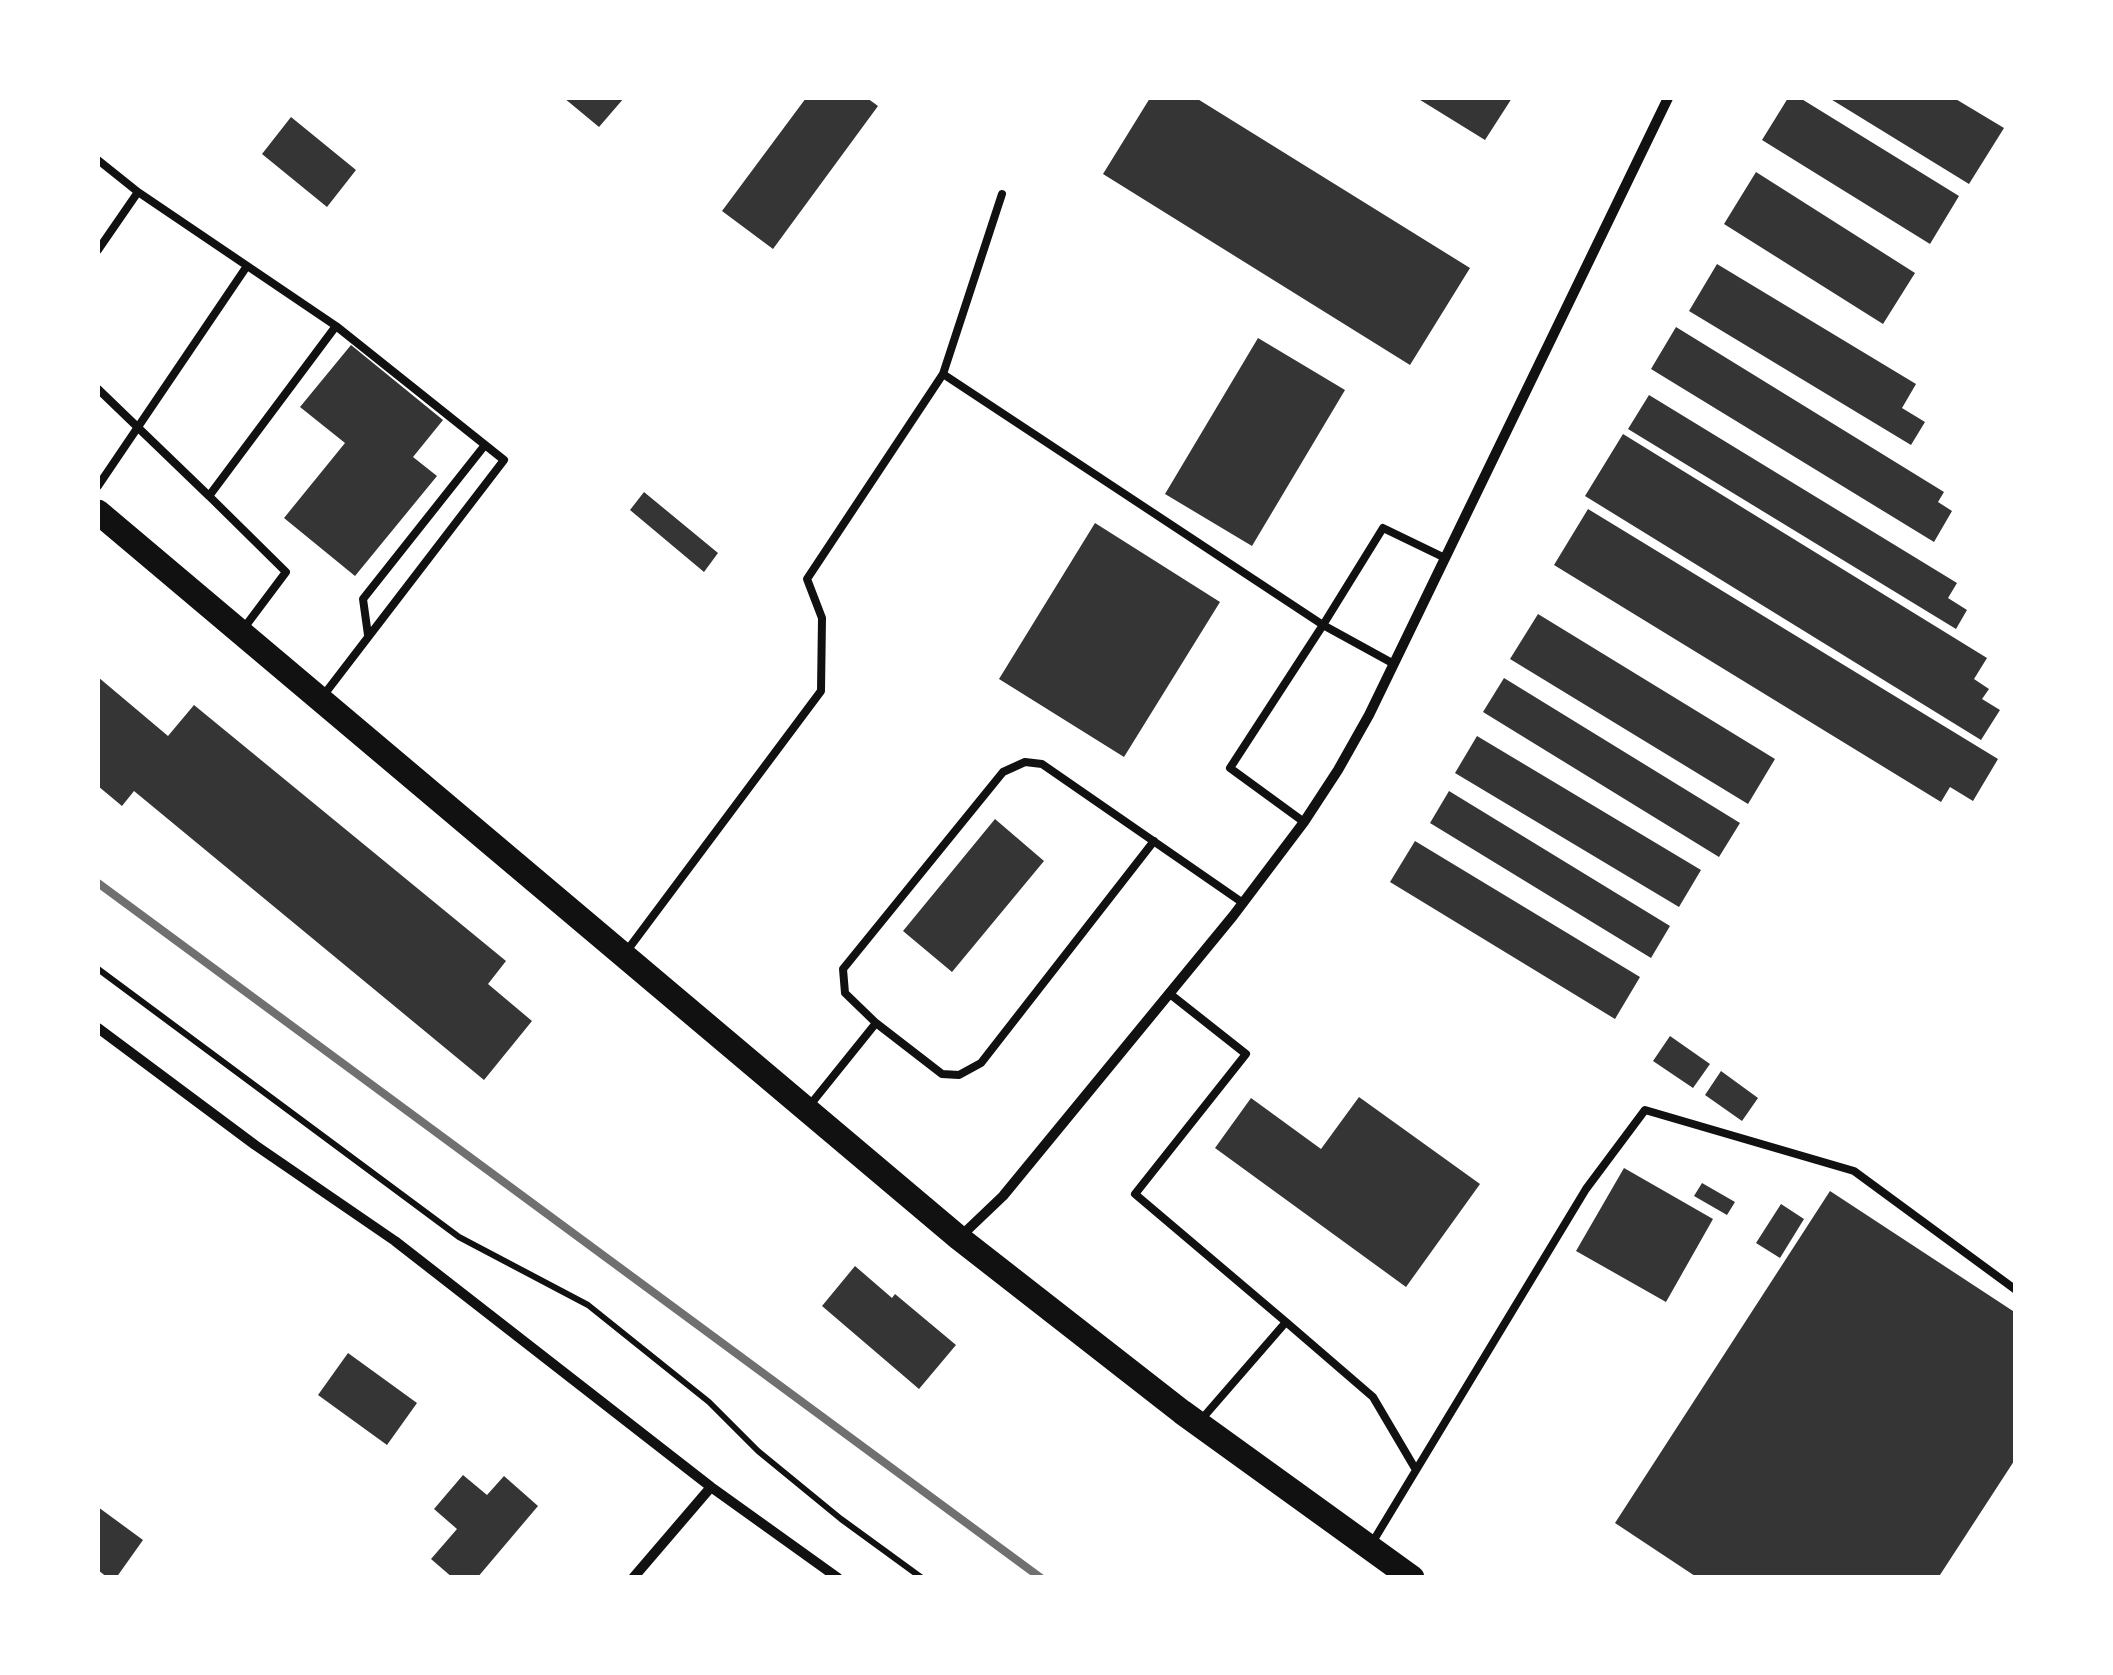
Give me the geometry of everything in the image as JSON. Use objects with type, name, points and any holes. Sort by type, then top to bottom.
[{"type":"main road","points":[[98,512],[959,1238],[1198,1424],[1412,1578]]},
{"type":"street","points":[[959,1238],[1003,1196],[1170,994],[1304,822],[1338,770],[1394,664],[1668,98]]},
{"type":"street","points":[[98,1028],[394,1241],[711,1486],[838,1578]]},
{"type":"street","points":[[633,1578],[711,1486]]},
{"type":"lane","points":[[98,160],[138,192],[336,326],[504,460],[320,700]]},
{"type":"lane","points":[[98,250],[138,192]]},
{"type":"lane","points":[[624,955],[821,691],[822,618],[808,579],[943,374],[1002,194]]},
{"type":"lane","points":[[98,486],[247,266]]},
{"type":"lane","points":[[209,496],[336,326]]},
{"type":"lane","points":[[943,374],[1323,625],[1394,664]]},
{"type":"lane","points":[[98,389],[286,572],[240,632]]},
{"type":"lane","points":[[368,635],[362,599],[485,445]]},
{"type":"lane","points":[[1304,822],[1230,768],[1383,528],[1444,558]]},
{"type":"lane","points":[[1154,841],[980,1063],[958,1075],[942,1074],[876,1023],[845,993],[844,969],[1003,772],[1025,762],[1042,764],[1243,902]]},
{"type":"lane","points":[[1170,994],[1246,1054],[1135,1194],[1373,1397],[1416,1470]]},
{"type":"lane","points":[[806,1110],[876,1023]]},
{"type":"lane","points":[[1369,1547],[1586,1190],[1645,1110],[1854,1170],[2016,1290]]},
{"type":"lane","points":[[1198,1424],[1286,1322]]},
{"type":"path","points":[[98,970],[459,1237],[588,1305],[709,1402],[758,1451],[922,1578]]},
{"type":"building","points":[[564,98],[624,98],[599,127]]},
{"type":"building","points":[[806,98],[867,98],[878,106],[773,249],[722,211]]},
{"type":"building","points":[[1150,98],[1196,98],[1470,268],[1410,365],[1103,174]]},
{"type":"building","points":[[1417,98],[1512,98],[1485,140]]},
{"type":"building","points":[[1788,98],[1800,98],[1959,196],[1930,244],[1762,140]]},
{"type":"building","points":[[1829,98],[1954,98],[2004,128],[1969,184]]},
{"type":"building","points":[[291,117],[356,170],[327,207],[262,154]]},
{"type":"building","points":[[1756,172],[1915,273],[1883,324],[1724,224]]},
{"type":"building","points":[[1717,264],[1916,384],[1902,408],[1925,422],[1911,445],[1689,311]]},
{"type":"building","points":[[1676,327],[1944,492],[1938,502],[1952,511],[1934,542],[1651,369]]},
{"type":"building","points":[[1258,338],[1345,390],[1252,546],[1165,494]]},
{"type":"building","points":[[351,345],[443,420],[413,457],[437,476],[355,576],[284,518],[345,443],[300,407]]},
{"type":"building","points":[[1649,395],[1957,583],[1948,598],[1967,610],[1956,629],[1628,429]]},
{"type":"building","points":[[1623,434],[1987,658],[1974,679],[1989,689],[1982,699],[2000,710],[1981,740],[1585,496]]},
{"type":"building","points":[[644,492],[718,553],[704,572],[630,510]]},
{"type":"building","points":[[1588,509],[1998,759],[1973,801],[1950,787],[1941,802],[1554,565]]},
{"type":"building","points":[[1095,523],[1220,602],[1124,757],[999,679]]},
{"type":"building","points":[[1538,614],[1775,759],[1748,804],[1510,659]]},
{"type":"building","points":[[98,677],[168,736],[194,705],[506,961],[488,984],[532,1021],[484,1080],[134,791],[122,806],[98,786]]},
{"type":"building","points":[[1504,678],[1740,823],[1719,857],[1483,712]]},
{"type":"building","points":[[1477,736],[1701,870],[1679,907],[1455,773]]},
{"type":"building","points":[[1449,791],[1670,926],[1651,958],[1430,823]]},
{"type":"building","points":[[995,819],[1044,861],[952,972],[903,931]]},
{"type":"building","points":[[1415,841],[1640,977],[1615,1019],[1390,882]]},
{"type":"building","points":[[1670,1036],[1710,1064],[1693,1088],[1653,1061]]},
{"type":"building","points":[[1721,1071],[1758,1098],[1742,1121],[1705,1095]]},
{"type":"building","points":[[1359,1097],[1480,1184],[1406,1287],[1215,1148],[1251,1098],[1321,1149]]},
{"type":"building","points":[[1624,1168],[1713,1219],[1666,1302],[1576,1251]]},
{"type":"building","points":[[1702,1183],[1735,1202],[1727,1215],[1694,1196]]},
{"type":"building","points":[[1830,1191],[2016,1313],[2016,1458],[1938,1578],[1698,1578],[1615,1523]]},
{"type":"building","points":[[1781,1204],[1804,1219],[1780,1258],[1756,1243]]},
{"type":"building","points":[[855,1266],[956,1345],[919,1389],[822,1306]]},
{"type":"building","points":[[348,1353],[417,1403],[387,1445],[318,1395]]},
{"type":"building","points":[[463,1475],[487,1495],[504,1476],[538,1506],[477,1578],[453,1578],[431,1559],[457,1529],[434,1509]]},
{"type":"building","points":[[98,1507],[143,1540],[116,1578],[108,1578],[98,1570]]},
{"type":"railway","points":[[98,883],[1041,1578]]}]
